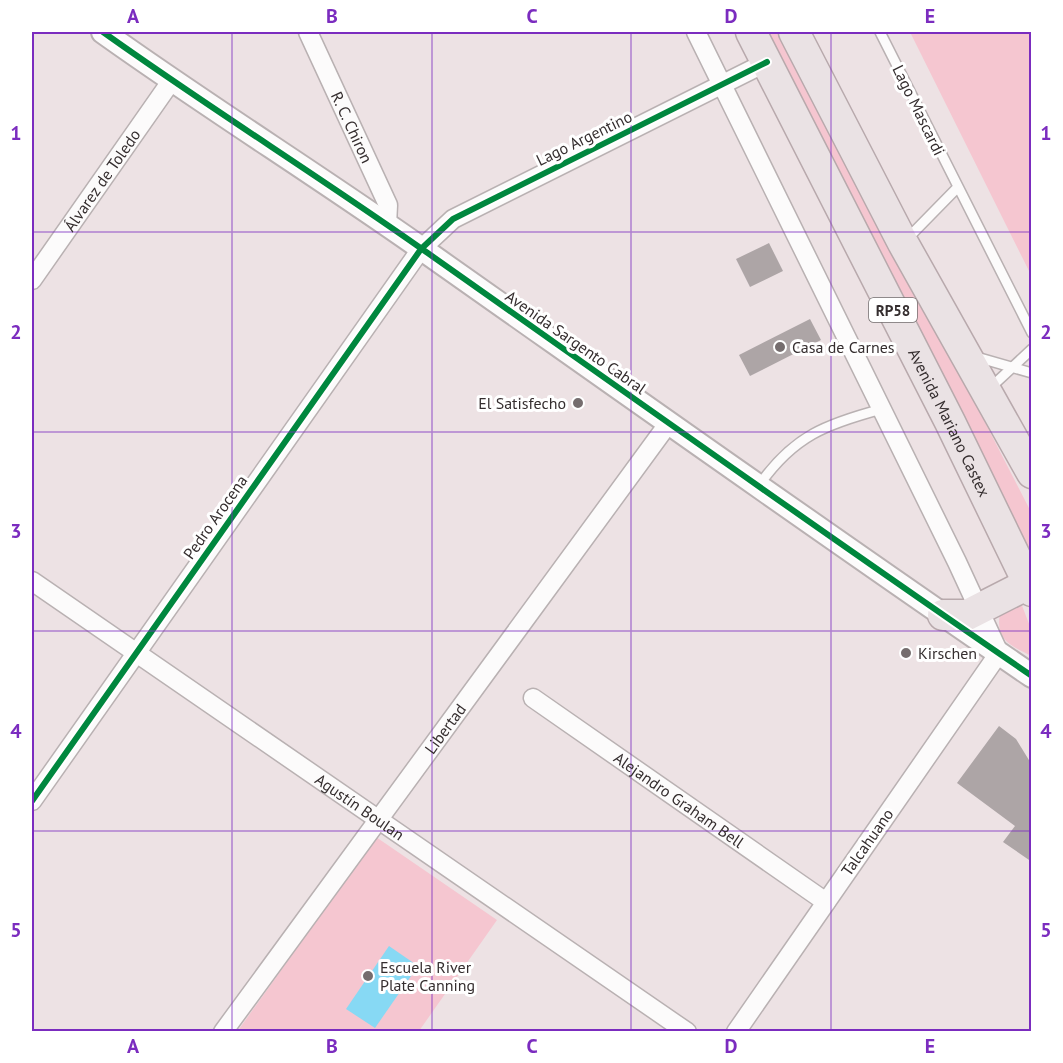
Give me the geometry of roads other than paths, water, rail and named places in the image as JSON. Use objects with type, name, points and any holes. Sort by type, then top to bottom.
[{"type":"highway","name":"Avenida Mariano Castex","points":[[751,32],[950,422],[1030,586]]},
{"type":"highway","name":"RP58","points":[[794,32],[903,243],[1032,473]]},
{"type":"highway","points":[[943,615],[958,616],[979,610],[1030,586]]},
{"type":"street","name":"Avenida Sargento Cabral","points":[[103,32],[387,225],[668,424],[759,484],[1032,676]]},
{"type":"street","name":"R. C. Chiron","points":[[308,32],[388,205],[387,225]]},
{"type":"street","points":[[696,32],[882,409],[999,653]]},
{"type":"street","name":"Lago Argentino","points":[[421,249],[453,219],[766,62]]},
{"type":"street","name":"Álvarez de Toledo","points":[[32,280],[172,80]]},
{"type":"street","name":"Pedro Arocena","points":[[32,801],[421,249]]},
{"type":"street","name":"Libertad","points":[[223,1032],[668,424]]},
{"type":"street","name":"Agustín Boulan","points":[[32,581],[687,1032]]},
{"type":"street","name":"Talcahuano","points":[[736,1032],[999,653]]},
{"type":"street","name":"Alejandro Graham Bell","points":[[533,698],[826,902]]},
{"type":"lane","name":"Lago Mascardi","points":[[880,32],[1032,333]]},
{"type":"lane","points":[[903,243],[957,188]]},
{"type":"lane","points":[[987,391],[1032,349]]},
{"type":"lane","points":[[966,355],[1032,373]]},
{"type":"lane","points":[[759,484],[777,460],[806,436],[849,418],[882,409]]},
{"type":"water","points":[[389,946],[418,966],[375,1028],[346,1009]]},
{"type":"place","name":"Casa de Carnes","points":[[780,347]]},
{"type":"place","name":"El Satisfecho","points":[[578,403]]},
{"type":"place","name":"Kirschen","points":[[906,653]]},
{"type":"place","name":"Escuela River Plate Canning","points":[[368,976]]}]
